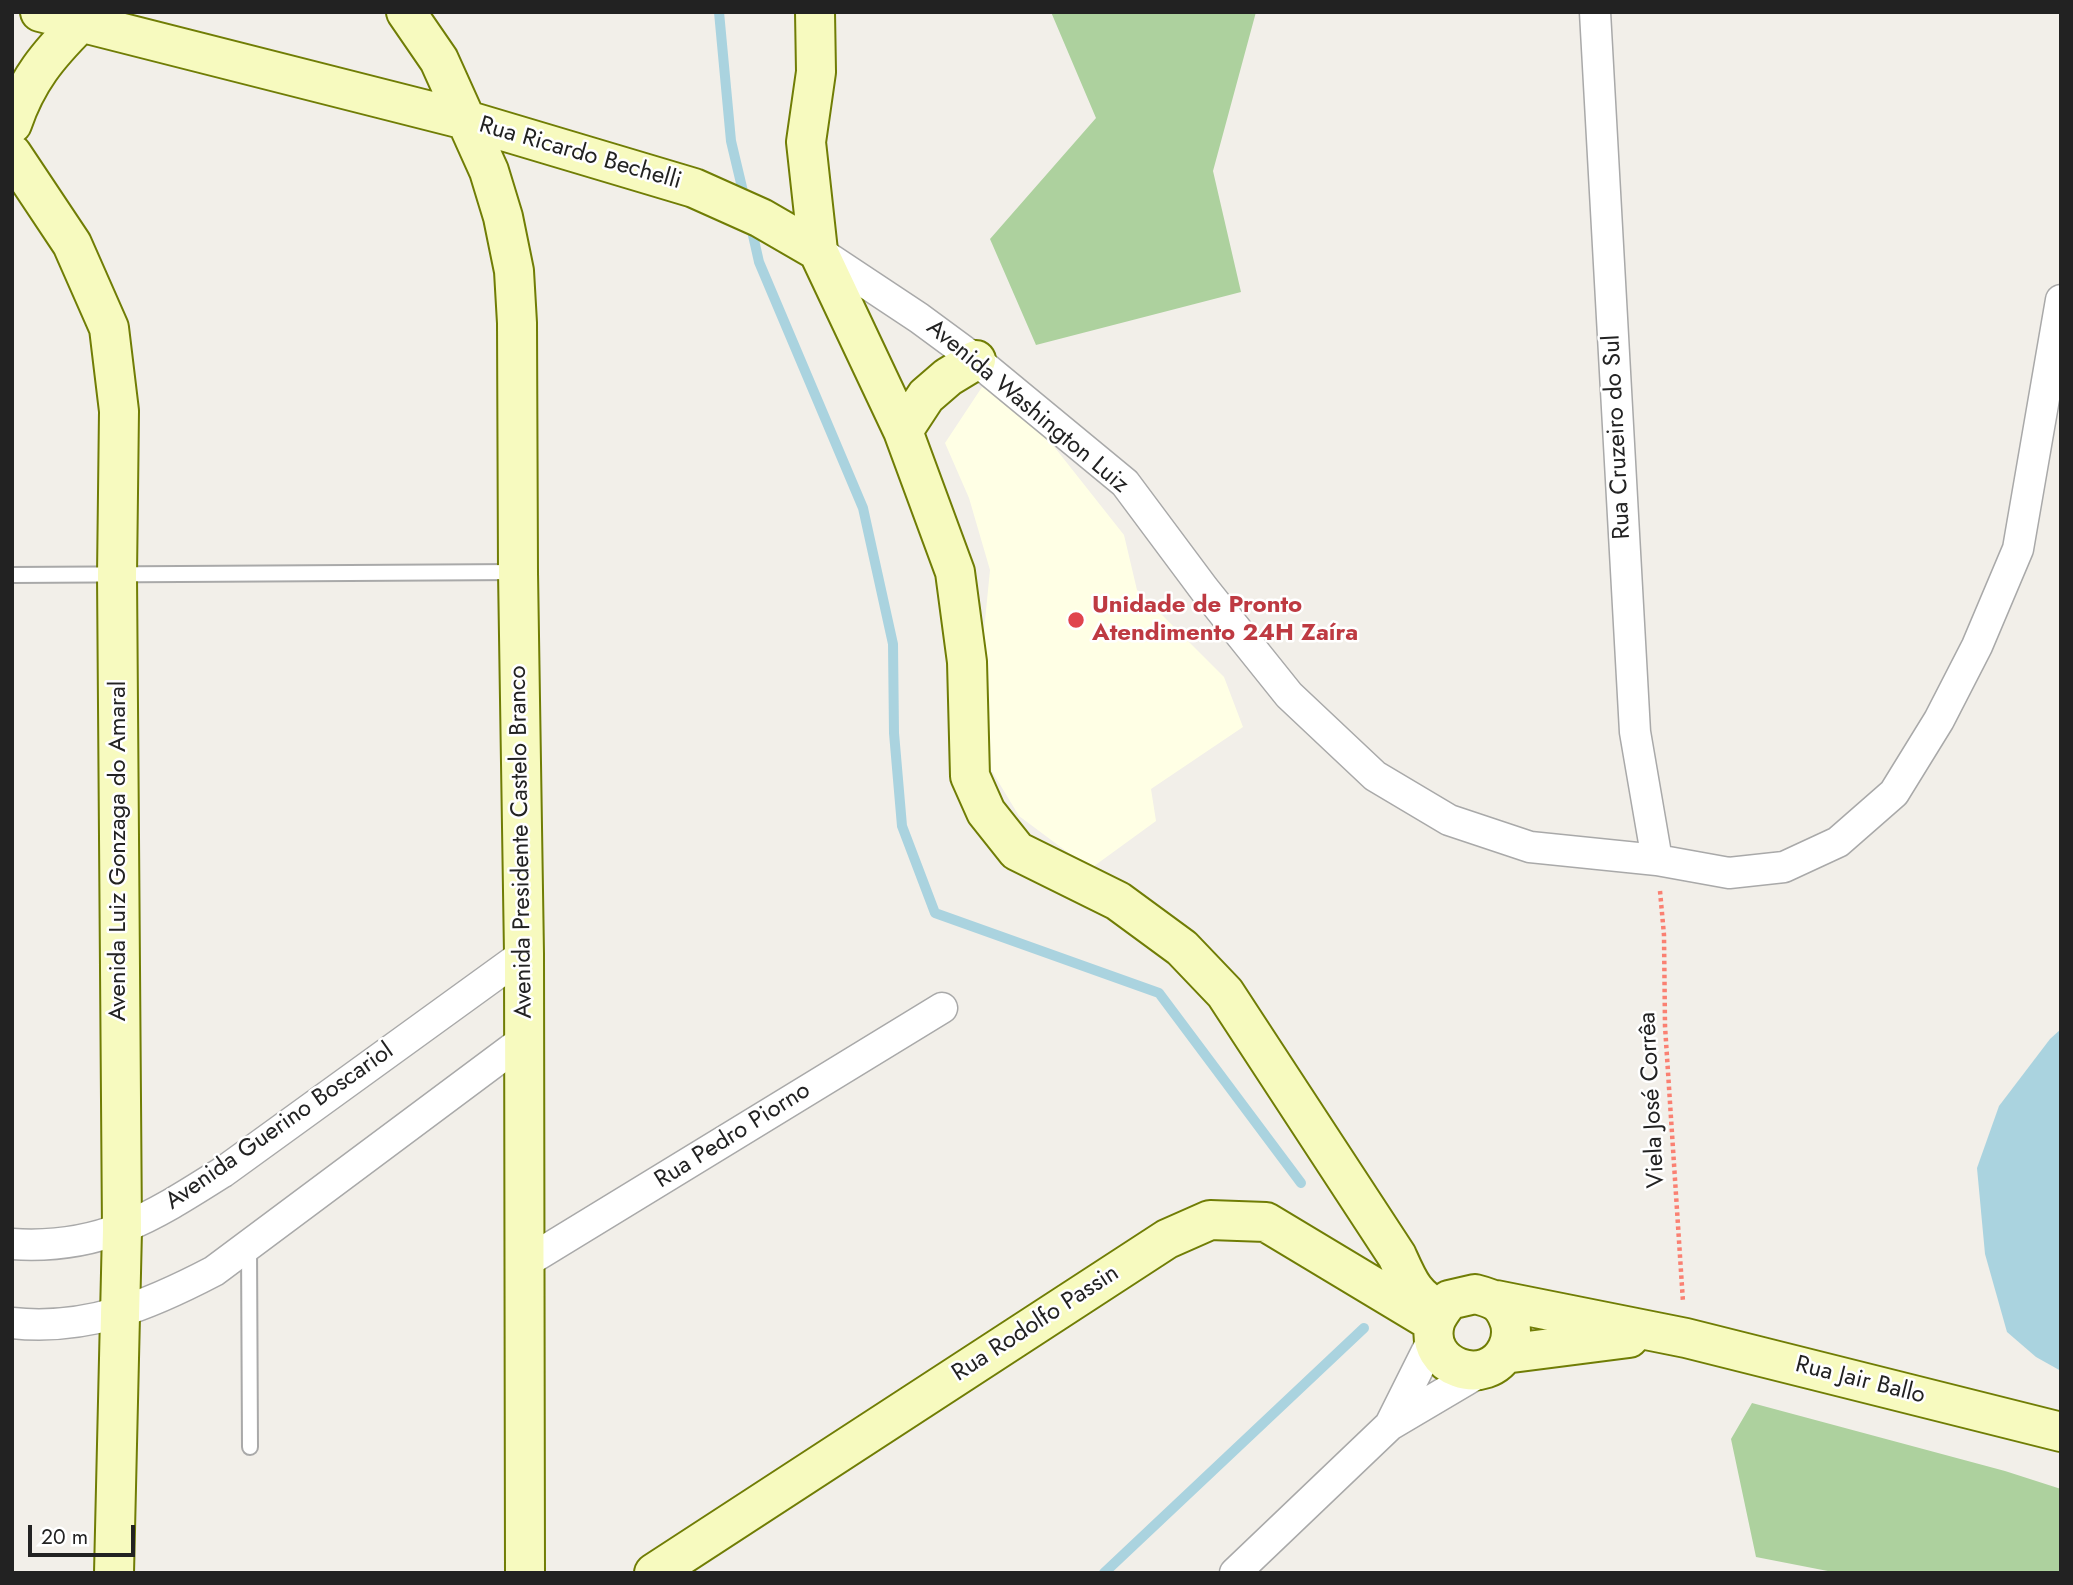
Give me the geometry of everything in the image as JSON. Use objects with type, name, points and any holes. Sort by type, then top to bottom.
[{"type":"street","points":[[40,12],[466,120]]},
{"type":"street","name":"Avenida Presidente Castelo Branco","points":[[405,12],[439,60],[489,171],[503,217],[514,271],[525,1039],[525,1573]]},
{"type":"street","points":[[815,12],[816,72],[806,142],[818,251],[903,431],[956,572],[967,662],[970,776],[986,812],[1017,851],[1118,901],[1182,948],[1225,993],[1397,1256],[1454,1313],[1507,1315],[1511,1329],[1510,1342],[1494,1362],[1390,1425],[1235,1573]]},
{"type":"street","name":"Rua Cruzeiro do Sul","points":[[1595,12],[1635,732],[1657,860]]},
{"type":"street","points":[[12,124],[22,95],[38,70],[80,23]]},
{"type":"street","name":"Rua Ricardo Bechelli","points":[[466,120],[694,188],[761,218]]},
{"type":"street","name":"Avenida Luiz Gonzaga do Amaral","points":[[13,153],[72,244],[109,328],[119,411],[117,575],[122,1230],[114,1573]]},
{"type":"street","name":"Avenida Washington Luiz","points":[[761,218],[818,251],[919,318],[976,360],[1125,483],[1204,589],[1289,695],[1375,776],[1449,820],[1530,846],[1657,860],[1729,873],[1784,867],[1838,842],[1894,793],[1939,720],[1977,646],[2018,549],[2061,300]]},
{"type":"street","points":[[903,431],[926,396],[948,377],[976,360]]},
{"type":"street","name":"Avenida Guerino Boscariol","points":[[12,1244],[85,1240],[122,1230],[176,1202],[223,1172],[524,954]]},
{"type":"street","name":"Rua Pedro Piorno","points":[[523,1264],[942,1008]]},
{"type":"street","points":[[12,1323],[72,1323],[119,1314],[171,1293],[214,1270],[525,1039]]},
{"type":"street","name":"Rua Rodolfo Passin","points":[[654,1573],[1167,1239],[1210,1220],[1266,1222],[1454,1313]]},
{"type":"street","points":[[1390,1425],[1454,1313]]},
{"type":"street","name":"Rua Jair Ballo","points":[[1673,1336],[1494,1362],[1470,1372],[1445,1361],[1437,1350],[1454,1313],[1673,1336],[2061,1432]]},
{"type":"lane","points":[[12,575],[518,572]]},
{"type":"lane","points":[[249,1244],[250,1447]]},
{"type":"path","name":"Viela José Corrêa","points":[[1657,860],[1664,935],[1673,1336]]},
{"type":"shaded area","name":"Unidade de Pronto Atendimento 24H Zaíra","points":[[982,387],[1033,420],[1124,535],[1137,590],[1224,677],[1243,727],[1151,789],[1156,821],[1090,869],[1019,816],[984,758],[982,651],[990,570],[969,498],[945,443]]},
{"type":"green space","points":[[1051,12],[1256,12],[1213,171],[1241,292],[1036,345],[990,239],[1096,118]]},
{"type":"green space","points":[[1752,1403],[2005,1471],[2061,1489],[2061,1573],[1838,1573],[1756,1557],[1731,1439]]},
{"type":"water","points":[[2061,1029],[2061,1371],[2036,1357],[2007,1332],[1985,1254],[1977,1168],[1999,1106],[2050,1039]]},
{"type":"waterway","points":[[719,12],[731,141],[745,200]]},
{"type":"waterway","points":[[750,222],[759,262],[863,508],[893,644],[894,733],[902,826],[935,913],[1159,993],[1301,1183]]},
{"type":"waterway","points":[[1104,1573],[1364,1328]]},
{"type":"place","name":"Unidade de Pronto Atendimento 24H Zaíra","points":[[1076,620]]}]
